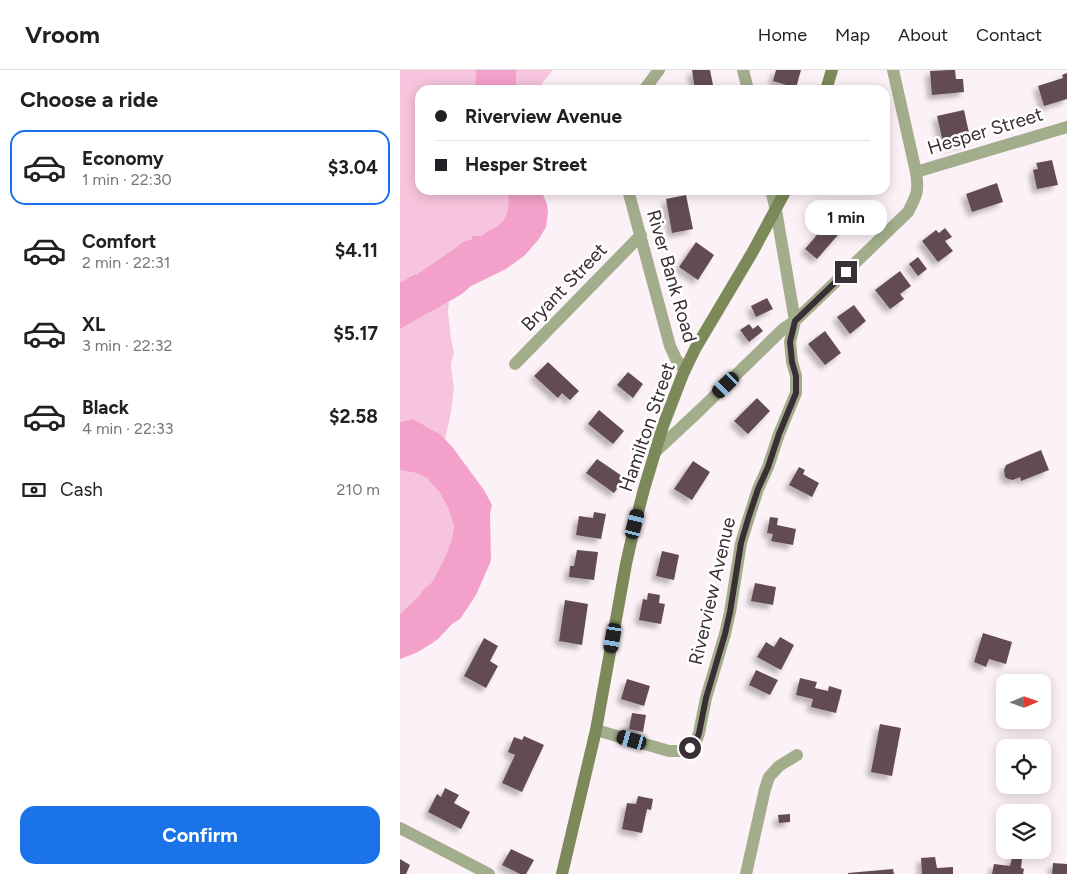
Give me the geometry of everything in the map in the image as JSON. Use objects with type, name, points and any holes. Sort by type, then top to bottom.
[{"type":"main road","points":[[828,85],[832,70]]},
{"type":"main road","name":"Hamilton Street","points":[[562,874],[596,730],[628,556],[644,488],[663,426],[685,370],[707,327],[784,195]]},
{"type":"street","points":[[648,85],[659,70]]},
{"type":"street","points":[[743,70],[747,85]]},
{"type":"street","points":[[893,70],[916,172]]},
{"type":"street","name":"Hesper Street","points":[[655,452],[908,212],[918,194],[916,172],[1067,127]]},
{"type":"street","name":"River Bank Road","points":[[629,195],[670,346],[676,359],[685,370]]},
{"type":"street","points":[[772,195],[795,321]]},
{"type":"street","name":"Bryant Street","points":[[515,364],[640,235]]},
{"type":"street","name":"Riverview Avenue","points":[[596,730],[669,751],[681,751],[690,748],[696,742],[730,612],[741,543],[758,489],[796,393],[796,376],[792,362],[790,342],[795,321]]},
{"type":"street","points":[[746,874],[765,789],[770,777],[779,766],[797,755]]},
{"type":"street","points":[[400,828],[489,874]]},
{"type":"shaded area","points":[[400,70],[476,70],[475,85],[415,85],[415,195],[508,195],[507,213],[499,225],[482,236],[475,236],[464,241],[416,275],[413,274],[400,282]]},
{"type":"shaded area","points":[[476,70],[516,70],[516,85],[475,85]]},
{"type":"shaded area","points":[[516,70],[552,70],[542,85],[516,85]]},
{"type":"shaded area","points":[[508,195],[543,195],[548,212],[546,227],[539,239],[524,256],[506,269],[471,286],[462,294],[400,329],[400,282],[414,274],[416,275],[464,241],[472,239],[473,236],[482,236],[499,225],[505,218],[508,209]]},
{"type":"shaded area","points":[[449,301],[448,312],[454,353],[451,368],[454,388],[445,440],[440,434],[413,419],[400,422],[400,329]]},
{"type":"shaded area","points":[[413,419],[440,434],[453,448],[484,490],[492,505],[490,515],[491,558],[476,595],[460,619],[431,644],[416,653],[400,659],[400,614],[435,577],[447,553],[454,526],[449,510],[440,493],[427,478],[416,473],[400,470],[400,422]]},
{"type":"shaded area","points":[[400,470],[416,473],[427,478],[440,493],[449,510],[454,526],[447,553],[435,577],[400,614]]},
{"type":"building","points":[[692,70],[710,70],[713,85],[694,85]]},
{"type":"building","points":[[776,70],[801,70],[797,85],[786,85],[773,81]]},
{"type":"building","points":[[955,70],[956,79],[963,79],[964,92],[932,95],[930,71]]},
{"type":"building","points":[[1067,73],[1067,99],[1044,106],[1038,86],[1063,78],[1062,75]]},
{"type":"building","points":[[964,110],[971,142],[944,147],[937,116]]},
{"type":"building","points":[[1052,160],[1058,185],[1037,189],[1033,170],[1038,169],[1036,163]]},
{"type":"building","points":[[997,183],[1003,202],[972,212],[966,194]]},
{"type":"building","points":[[686,195],[693,229],[672,233],[666,199]]},
{"type":"building","points":[[834,205],[851,220],[817,259],[805,249],[822,229],[817,224]]},
{"type":"building","points":[[945,228],[952,237],[945,241],[953,251],[938,262],[922,241],[936,230],[939,233]]},
{"type":"building","points":[[696,242],[714,255],[698,280],[679,267]]},
{"type":"building","points":[[918,257],[927,269],[918,276],[909,264]]},
{"type":"building","points":[[900,271],[911,286],[900,294],[904,299],[890,309],[875,290]]},
{"type":"building","points":[[767,298],[773,309],[756,317],[751,306]]},
{"type":"building","points":[[854,305],[866,321],[850,334],[837,317]]},
{"type":"building","points":[[749,324],[753,329],[758,325],[763,331],[749,342],[740,330]]},
{"type":"building","points":[[825,331],[841,353],[825,365],[808,344]]},
{"type":"building","points":[[548,362],[579,391],[570,400],[562,393],[558,398],[534,376]]},
{"type":"building","points":[[628,372],[643,384],[633,398],[617,385]]},
{"type":"building","points":[[757,398],[770,411],[748,434],[734,421]]},
{"type":"building","points":[[599,410],[624,431],[613,444],[588,424]]},
{"type":"building","points":[[1041,450],[1049,470],[1021,481],[1020,477],[1013,480],[1005,477],[1004,470],[1006,465]]},
{"type":"building","points":[[597,459],[625,478],[614,493],[586,473]]},
{"type":"building","points":[[693,461],[710,472],[692,500],[674,489]]},
{"type":"building","points":[[799,467],[805,470],[803,474],[819,483],[812,497],[789,485]]},
{"type":"building","points":[[594,512],[606,514],[601,539],[576,535],[579,516],[593,518]]},
{"type":"building","points":[[770,517],[778,518],[777,525],[796,529],[793,545],[771,541],[773,534],[767,533]]},
{"type":"building","points":[[577,550],[598,552],[594,580],[569,577],[570,566],[574,566]]},
{"type":"building","points":[[662,551],[679,555],[674,580],[656,576]]},
{"type":"building","points":[[755,583],[776,587],[773,605],[751,601]]},
{"type":"building","points":[[648,593],[660,595],[659,603],[665,604],[661,624],[639,620],[643,599],[647,600]]},
{"type":"building","points":[[565,600],[588,604],[582,645],[559,641]]},
{"type":"building","points":[[983,633],[1012,642],[1006,664],[989,659],[986,667],[974,662]]},
{"type":"building","points":[[780,637],[794,645],[781,670],[757,657],[766,642],[774,647]]},
{"type":"building","points":[[484,638],[498,646],[490,661],[498,666],[486,688],[464,676]]},
{"type":"building","points":[[756,670],[778,680],[770,695],[749,685]]},
{"type":"building","points":[[800,678],[817,682],[815,688],[828,691],[829,686],[842,690],[836,713],[811,707],[813,699],[796,695]]},
{"type":"building","points":[[627,679],[650,686],[644,706],[621,699]]},
{"type":"building","points":[[632,713],[646,715],[643,732],[629,729]]},
{"type":"building","points":[[880,724],[901,728],[892,776],[871,772]]},
{"type":"building","points":[[524,736],[544,745],[522,792],[502,783],[515,755],[508,752],[514,737],[522,740]]},
{"type":"building","points":[[445,788],[459,795],[454,803],[470,812],[461,829],[428,812],[437,794],[441,797]]},
{"type":"building","points":[[638,796],[653,799],[651,810],[647,809],[642,833],[622,829],[627,803],[636,804]]},
{"type":"building","points":[[790,814],[790,822],[779,823],[778,815]]},
{"type":"building","points":[[511,849],[534,860],[526,874],[520,874],[502,865]]},
{"type":"building","points":[[935,857],[937,868],[953,867],[953,874],[922,874],[921,858]]},
{"type":"building","points":[[400,859],[410,865],[406,874],[400,874]]},
{"type":"building","points":[[1012,859],[1022,859],[1021,868],[1024,869],[1023,874],[992,874],[994,864],[1010,866]]},
{"type":"building","points":[[1053,863],[1067,864],[1067,874],[1052,874]]},
{"type":"building","points":[[893,869],[894,874],[848,874],[848,873]]},
{"type":"route","points":[[690,748],[696,742],[699,733],[706,698],[725,634],[741,543],[749,516],[796,393],[796,376],[792,362],[790,342],[795,321],[846,272]]}]
